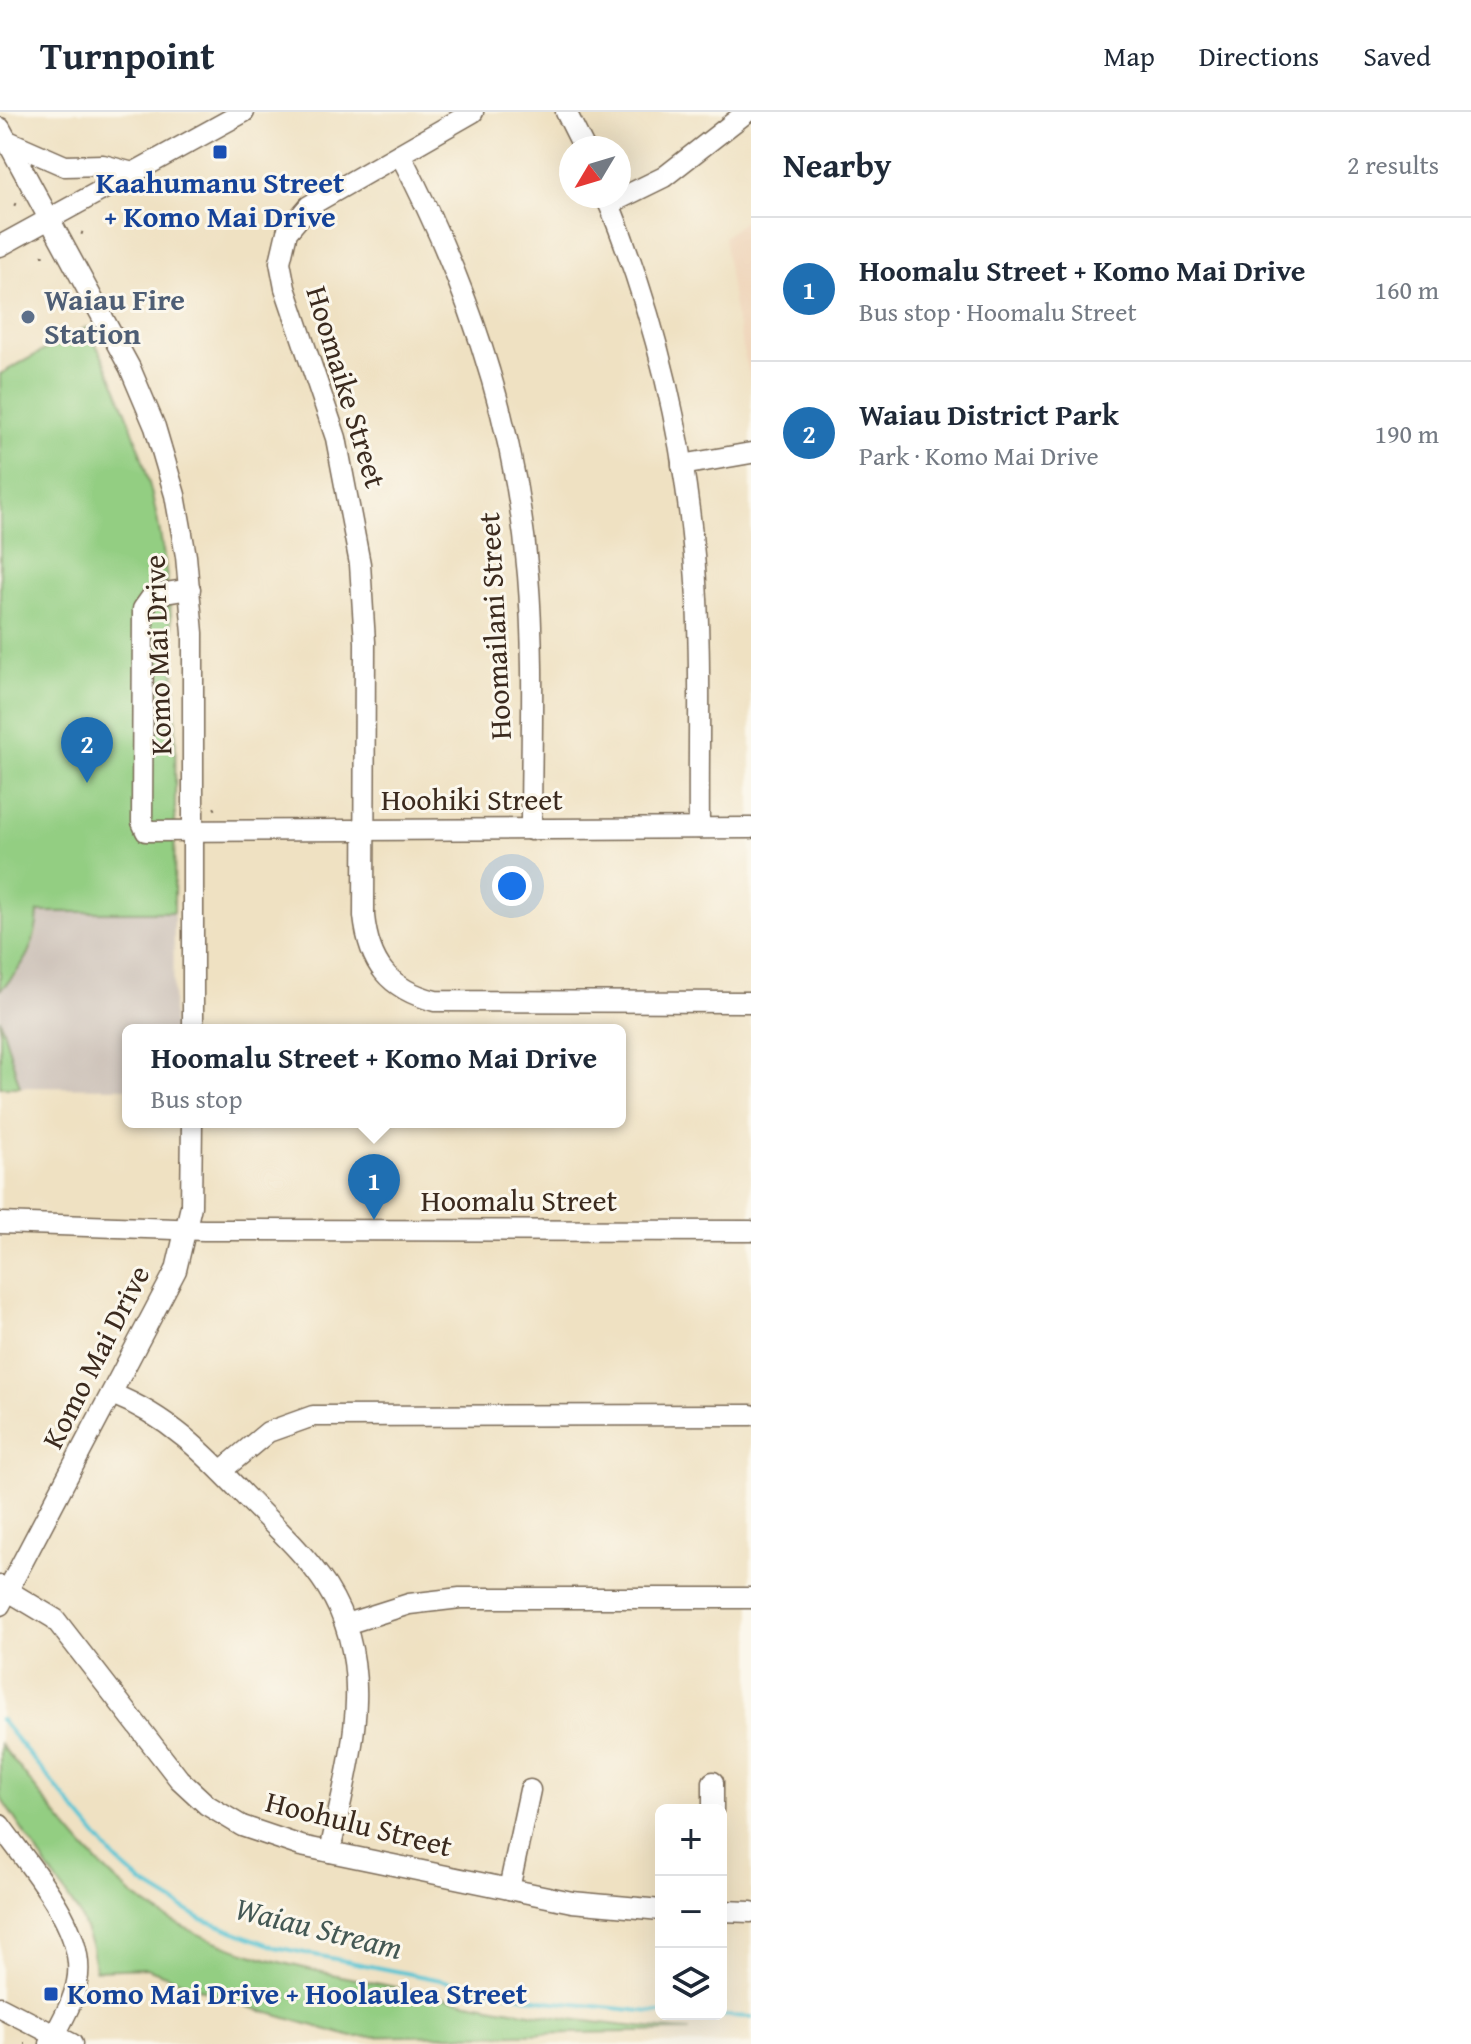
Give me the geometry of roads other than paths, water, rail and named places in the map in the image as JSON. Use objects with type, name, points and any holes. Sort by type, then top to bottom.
[{"type":"street","points":[[0,246],[244,112]]},
{"type":"street","name":"Hoomaike Street","points":[[473,112],[309,206],[292,224],[280,252],[285,288],[336,438],[356,538],[365,642],[364,916],[370,949],[387,978],[408,992],[449,1002],[751,1002]]},
{"type":"street","points":[[566,112],[578,136]]},
{"type":"street","points":[[631,191],[664,177],[747,112]]},
{"type":"street","points":[[4,134],[65,166],[103,165],[133,173]]},
{"type":"street","name":"Komo Mai Drive","points":[[4,134],[114,336],[155,427],[175,495],[190,589],[193,1024]]},
{"type":"street","name":"Hoomailani Street","points":[[400,154],[464,290],[495,386],[517,482],[530,612],[531,830]]},
{"type":"street","points":[[611,208],[649,319],[682,465],[697,591],[699,828]]},
{"type":"street","points":[[682,465],[751,453]]},
{"type":"street","name":"Hoohiki Street","points":[[190,589],[160,592],[148,600],[143,609],[142,822],[146,831],[751,828]]},
{"type":"street","name":"Komo Mai Drive","points":[[3,1594],[168,1289],[186,1230],[192,1188],[192,1128]]},
{"type":"street","name":"Hoomalu Street","points":[[0,1223],[186,1230],[751,1231]]},
{"type":"street","points":[[112,1394],[165,1420],[221,1471],[317,1574],[346,1624],[356,1672],[357,1716],[330,1852]]},
{"type":"street","points":[[221,1471],[268,1432],[313,1416],[751,1415]]},
{"type":"street","name":"Hoohulu Street","points":[[3,1594],[39,1607],[67,1631],[165,1762],[207,1805],[260,1834],[330,1852],[509,1889],[612,1908],[655,1910]]},
{"type":"street","points":[[346,1624],[409,1604],[452,1598],[751,1598]]},
{"type":"street","points":[[713,1782],[713,1804]]},
{"type":"street","points":[[509,1889],[530,1790]]},
{"type":"street","points":[[0,1825],[69,1927],[78,1951],[78,1980],[59,2041],[0,2007]]},
{"type":"street","points":[[727,1911],[751,1912]]},
{"type":"waterway","name":"Waiau Stream","points":[[0,1719],[117,1861],[142,1883],[201,1919],[275,1947],[546,2001],[655,2012]]},
{"type":"waterway","name":"Waiau Stream","points":[[727,2016],[751,2017]]},
{"type":"place","name":"Kaahumanu Street + Komo Mai Drive","points":[[220,152]]},
{"type":"place","name":"Waiau Fire Station","points":[[28,317]]},
{"type":"place","name":"Waiau District Park","points":[[87,783]]},
{"type":"place","name":"Hoomalu Street + Komo Mai Drive","points":[[374,1220]]},
{"type":"place","name":"Komo Mai Drive + Hoolaulea Street","points":[[51,1994]]}]
